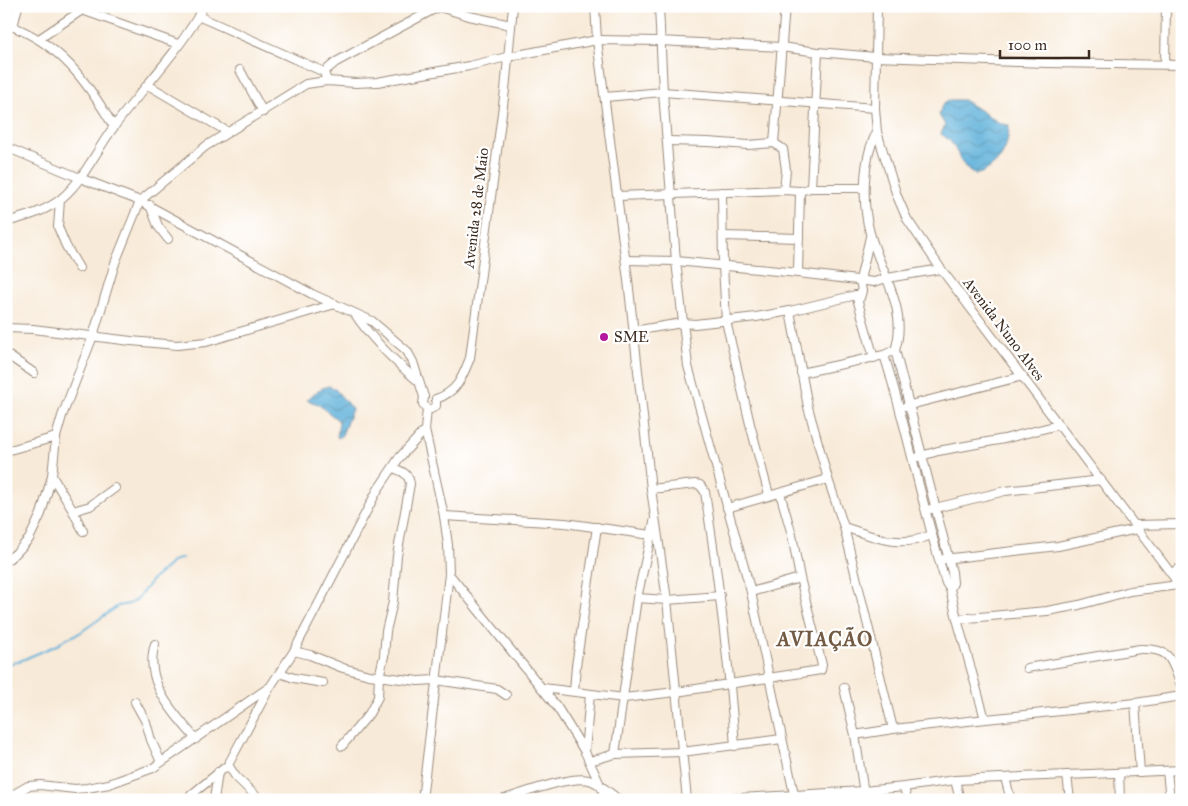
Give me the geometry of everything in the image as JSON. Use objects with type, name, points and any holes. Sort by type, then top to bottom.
[{"type":"street","points":[[18,6],[10,25],[39,38],[59,53],[93,92],[114,127]]},
{"type":"street","name":"Avenida 28 de Maio","points":[[436,399],[445,396],[458,385],[470,358],[507,73],[513,6]]},
{"type":"street","points":[[595,6],[626,260],[651,489],[667,600],[687,800]]},
{"type":"street","points":[[659,6],[659,41],[676,261],[688,366],[751,592],[782,739],[800,796]]},
{"type":"street","points":[[774,143],[785,6]]},
{"type":"street","name":"Avenida Nuno Alves","points":[[878,6],[875,108],[877,132],[897,196],[904,211],[942,269],[1180,586]]},
{"type":"street","points":[[1165,64],[1166,6]]},
{"type":"street","points":[[6,222],[23,218],[60,200],[80,178],[114,127],[206,7]]},
{"type":"street","points":[[324,72],[336,62],[437,7],[511,25]]},
{"type":"street","points":[[39,38],[85,8],[178,44]]},
{"type":"street","points":[[198,16],[324,72],[327,81]]},
{"type":"street","points":[[6,561],[28,539],[41,514],[52,476],[56,437],[93,336],[115,263],[140,201],[206,146],[306,84],[327,81],[377,82],[598,40],[781,47],[876,57],[1047,63],[1182,65]]},
{"type":"street","points":[[811,188],[818,52]]},
{"type":"street","points":[[240,70],[263,112]]},
{"type":"street","points":[[148,85],[228,132]]},
{"type":"street","points":[[605,97],[663,92],[815,105],[875,108]]},
{"type":"street","points":[[877,132],[870,147],[864,188],[870,235],[888,278],[898,316],[899,332],[895,350],[948,558],[953,583],[950,589]]},
{"type":"street","points":[[668,141],[748,145],[774,143],[783,149],[786,161],[784,190]]},
{"type":"street","points":[[6,147],[150,205],[269,271],[372,321],[407,351],[413,362],[424,397],[423,404],[427,409],[425,430],[444,516],[449,574],[422,800]]},
{"type":"street","points":[[618,196],[784,190],[800,192],[811,188],[864,188]]},
{"type":"street","points":[[722,192],[726,321],[769,495]]},
{"type":"street","points":[[798,272],[800,192]]},
{"type":"street","points":[[60,200],[58,227],[66,246],[80,268]]},
{"type":"street","points":[[150,205],[158,226],[168,238]]},
{"type":"street","points":[[633,331],[682,323],[695,324],[726,321],[790,311],[856,295],[860,298],[860,280],[870,235]]},
{"type":"street","points":[[723,236],[799,238]]},
{"type":"street","points":[[626,260],[676,261],[723,265],[874,282],[942,269]]},
{"type":"street","points":[[856,295],[874,358]]},
{"type":"street","points":[[6,328],[33,329],[177,345],[206,342],[335,304]]},
{"type":"street","points":[[790,311],[808,408],[844,527],[892,729]]},
{"type":"street","points":[[355,314],[373,339],[391,358],[418,381]]},
{"type":"street","points":[[801,373],[874,358],[895,350]]},
{"type":"street","points":[[6,354],[34,373]]},
{"type":"street","points":[[884,355],[900,407],[932,535],[946,583],[950,589],[985,719]]},
{"type":"street","points":[[900,407],[1023,376]]},
{"type":"street","points":[[424,397],[432,395],[436,399],[436,406],[427,409]]},
{"type":"street","points":[[913,459],[938,451],[1004,439],[1058,425]]},
{"type":"street","points":[[184,800],[228,765],[270,687],[294,651],[364,513],[393,468],[416,438],[425,430]]},
{"type":"street","points":[[6,451],[56,437]]},
{"type":"street","points":[[342,746],[353,735],[375,705],[378,697],[386,631],[393,602],[397,556],[410,484],[410,478],[405,473],[393,468]]},
{"type":"street","points":[[52,476],[73,510],[83,532]]},
{"type":"street","points":[[727,508],[828,479]]},
{"type":"street","points":[[926,511],[1006,492],[1101,480]]},
{"type":"street","points":[[651,489],[695,484],[700,485],[705,492],[720,596],[735,746]]},
{"type":"street","points":[[73,510],[90,506],[115,488]]},
{"type":"street","points":[[542,688],[624,698],[818,672],[822,668],[800,578],[792,535],[780,493]]},
{"type":"street","points":[[444,516],[565,523],[651,535]]},
{"type":"street","points":[[615,754],[637,598],[655,518]]},
{"type":"street","points":[[940,561],[948,558],[1058,546],[1136,527],[1182,524]]},
{"type":"street","points":[[574,691],[597,527]]},
{"type":"street","points":[[844,527],[896,542],[910,542],[932,535]]},
{"type":"street","points":[[1171,573],[1182,567]]},
{"type":"street","points":[[449,574],[542,688],[586,752],[607,800]]},
{"type":"street","points":[[751,592],[800,578]]},
{"type":"street","points":[[957,620],[1047,610],[1130,591],[1180,586]]},
{"type":"street","points":[[637,598],[667,600],[720,596]]},
{"type":"street","points":[[155,644],[152,653],[156,682],[170,710],[196,738]]},
{"type":"street","points":[[1027,668],[1140,649],[1152,649],[1167,654],[1171,659],[1182,688]]},
{"type":"street","points":[[294,651],[343,668],[380,677],[418,681],[436,680],[497,689],[506,695]]},
{"type":"street","points":[[280,673],[307,681],[324,682]]},
{"type":"street","points":[[8,800],[28,786],[87,788],[110,784],[152,768],[270,687]]},
{"type":"street","points":[[844,688],[855,735],[865,800]]},
{"type":"street","points":[[586,752],[590,694]]},
{"type":"street","points":[[855,735],[892,729],[1135,703],[1182,696]]},
{"type":"street","points":[[135,702],[146,722],[151,740],[161,762]]},
{"type":"street","points":[[1135,703],[1140,772]]},
{"type":"street","points":[[590,761],[615,754],[682,752],[782,739]]},
{"type":"street","points":[[228,765],[236,777],[260,800]]},
{"type":"street","points":[[707,800],[863,791],[955,780],[1182,770]]},
{"type":"street","points":[[1167,771],[1170,800]]},
{"type":"street","points":[[214,800],[218,772]]},
{"type":"street","points":[[1119,773],[1120,800]]},
{"type":"street","points":[[1066,775],[1070,800]]},
{"type":"street","points":[[1006,778],[1011,800]]},
{"type":"street","points":[[501,800],[567,781],[581,779],[595,782],[619,800]]},
{"type":"street","points":[[955,780],[960,800]]},
{"type":"street","points":[[417,800],[423,786]]},
{"type":"street","points":[[904,787],[907,800]]},
{"type":"water","points":[[950,100],[964,100],[1001,124],[1009,125],[1007,143],[1003,153],[997,162],[983,172],[976,174],[966,168],[950,141],[941,134],[945,125],[939,115],[942,105]]},
{"type":"water","points":[[330,386],[335,389],[352,409],[342,435],[338,438],[339,421],[318,404],[307,400],[320,389]]},
{"type":"waterway","points":[[6,665],[59,644],[65,639],[78,634],[118,606],[129,604],[137,599],[152,580],[173,561],[182,558]]},
{"type":"place","name":"SME","points":[[604,337]]},
{"type":"district","name":"AVIAÇÃO","points":[[825,639]]}]
